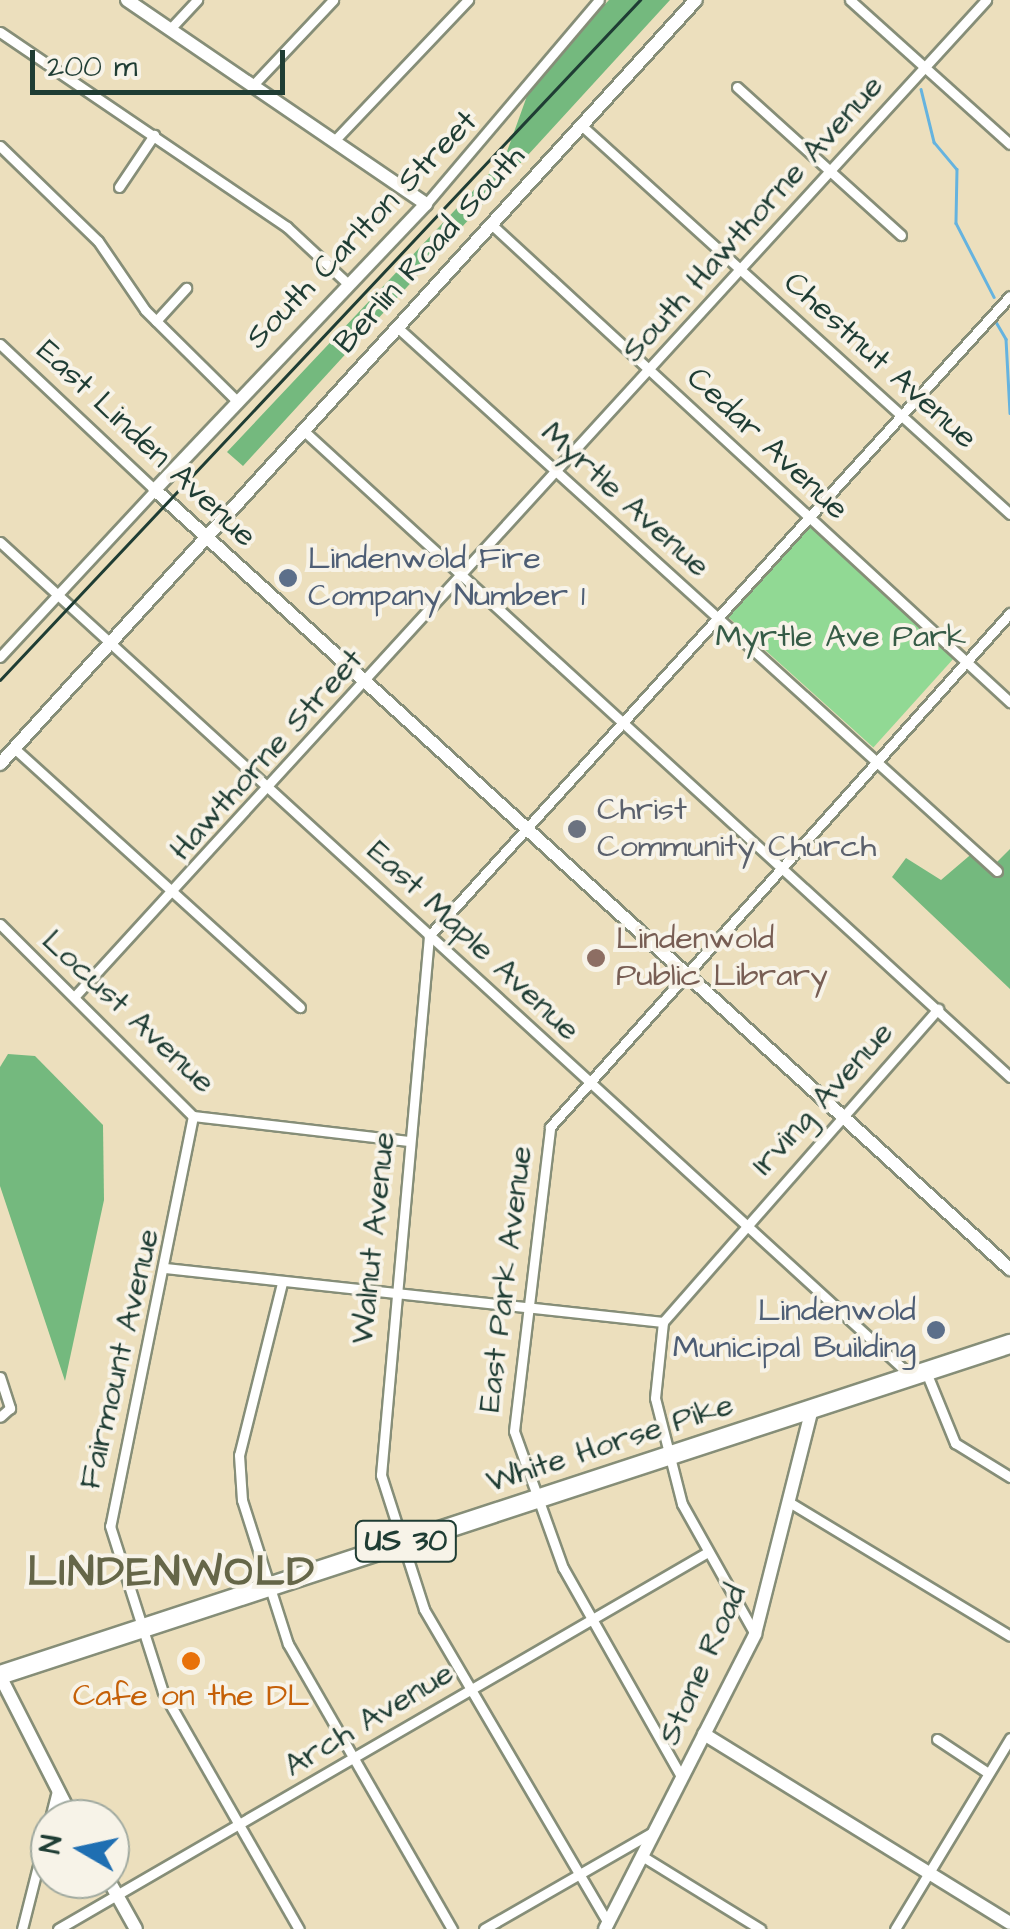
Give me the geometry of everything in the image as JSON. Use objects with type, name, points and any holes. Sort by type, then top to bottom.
[{"type":"highway","name":"White Horse Pike","points":[[0,1676],[1010,1344]]},
{"type":"street","points":[[128,0],[426,204]]},
{"type":"street","points":[[170,29],[197,0]]},
{"type":"street","points":[[253,85],[333,0]]},
{"type":"street","points":[[334,141],[468,0]]},
{"type":"street","name":"South Carlton Street","points":[[155,490],[347,283],[426,204],[600,0]]},
{"type":"street","name":"Berlin Road South","points":[[0,764],[696,0]]},
{"type":"street","points":[[850,0],[1010,144]]},
{"type":"street","name":"South Hawthorne Avenue","points":[[556,472],[986,0]]},
{"type":"street","points":[[0,32],[287,227],[347,283]]},
{"type":"street","points":[[736,87],[901,236]]},
{"type":"street","name":"Chestnut Avenue","points":[[582,125],[1010,514]]},
{"type":"street","points":[[119,187],[154,135]]},
{"type":"street","points":[[0,146],[98,241],[156,321],[237,401]]},
{"type":"street","name":"Cedar Avenue","points":[[491,224],[1010,702]]},
{"type":"street","points":[[156,321],[186,288]]},
{"type":"street","points":[[429,936],[523,827],[1010,296]]},
{"type":"street","name":"Myrtle Avenue","points":[[397,327],[996,872]]},
{"type":"street","name":"East Linden Avenue","points":[[0,344],[206,538],[1010,1269]]},
{"type":"street","points":[[304,430],[1010,1077]]},
{"type":"street","name":"Hawthorne Street","points":[[76,996],[366,684],[556,472]]},
{"type":"street","points":[[0,657],[155,490]]},
{"type":"street","name":"East Maple Avenue","points":[[0,542],[585,1078],[919,1374]]},
{"type":"street","points":[[585,1078],[1010,613]]},
{"type":"street","points":[[14,748],[300,1007]]},
{"type":"street","name":"Locust Avenue","points":[[0,924],[193,1116],[409,1141]]},
{"type":"street","name":"Walnut Avenue","points":[[429,936],[378,1443],[401,1543],[424,1609],[606,1926]]},
{"type":"street","name":"Irving Avenue","points":[[663,1322],[745,1222],[938,1009]]},
{"type":"street","name":"East Park Avenue","points":[[585,1078],[552,1121],[514,1431],[537,1498],[591,1621],[682,1778]]},
{"type":"street","name":"Fairmount Avenue","points":[[193,1116],[165,1268],[111,1508],[140,1628],[163,1692],[235,1826],[299,1929]]},
{"type":"street","points":[[165,1268],[663,1322],[656,1398],[668,1456],[706,1553],[755,1634]]},
{"type":"street","points":[[282,1283],[238,1474],[288,1644],[452,1929]]},
{"type":"street","points":[[919,1374],[955,1443],[1010,1477]]},
{"type":"street","points":[[0,1377],[4,1415]]},
{"type":"street","name":"Stone Road","points":[[606,1926],[755,1634],[812,1409]]},
{"type":"street","points":[[790,1502],[1010,1636]]},
{"type":"street","name":"Arch Avenue","points":[[130,1876],[235,1826],[706,1553]]},
{"type":"street","points":[[0,1676],[61,1799]]},
{"type":"street","points":[[704,1734],[1010,1923]]},
{"type":"street","points":[[895,1929],[1010,1738]]},
{"type":"street","points":[[937,1739],[988,1772]]},
{"type":"street","points":[[22,1929],[56,1791]]},
{"type":"street","points":[[484,1929],[653,1832]]},
{"type":"street","points":[[642,1856],[760,1929]]},
{"type":"street","name":"Arch Avenue","points":[[58,1929],[94,1899]]},
{"type":"street","points":[[119,1899],[136,1929]]},
{"type":"green space","points":[[609,0],[670,0],[243,466],[227,452],[505,157],[532,82]]},
{"type":"green space","name":"Myrtle Ave Park","points":[[810,525],[956,656],[873,748],[728,616]]},
{"type":"green space","points":[[1010,849],[1010,989],[892,877],[906,858],[941,880],[975,851],[994,865]]},
{"type":"green space","points":[[8,1054],[35,1056],[103,1125],[104,1200],[65,1381],[0,1186],[0,1067]]},
{"type":"waterway","points":[[921,89],[934,142],[957,169],[956,223],[994,297]]},
{"type":"waterway","points":[[995,320],[1006,339],[1010,413]]},
{"type":"railway","points":[[0,680],[640,0]]},
{"type":"place","name":"Lindenwold Fire Company Number 1","points":[[288,578]]},
{"type":"place","name":"Christ Community Church","points":[[577,829]]},
{"type":"place","name":"Lindenwold Public Library","points":[[596,958]]},
{"type":"place","name":"Lindenwold Municipal Building","points":[[936,1330]]},
{"type":"place","name":"Cafe on the DL","points":[[191,1661]]},
{"type":"district","name":"LINDENWOLD","points":[[172,1573]]}]
